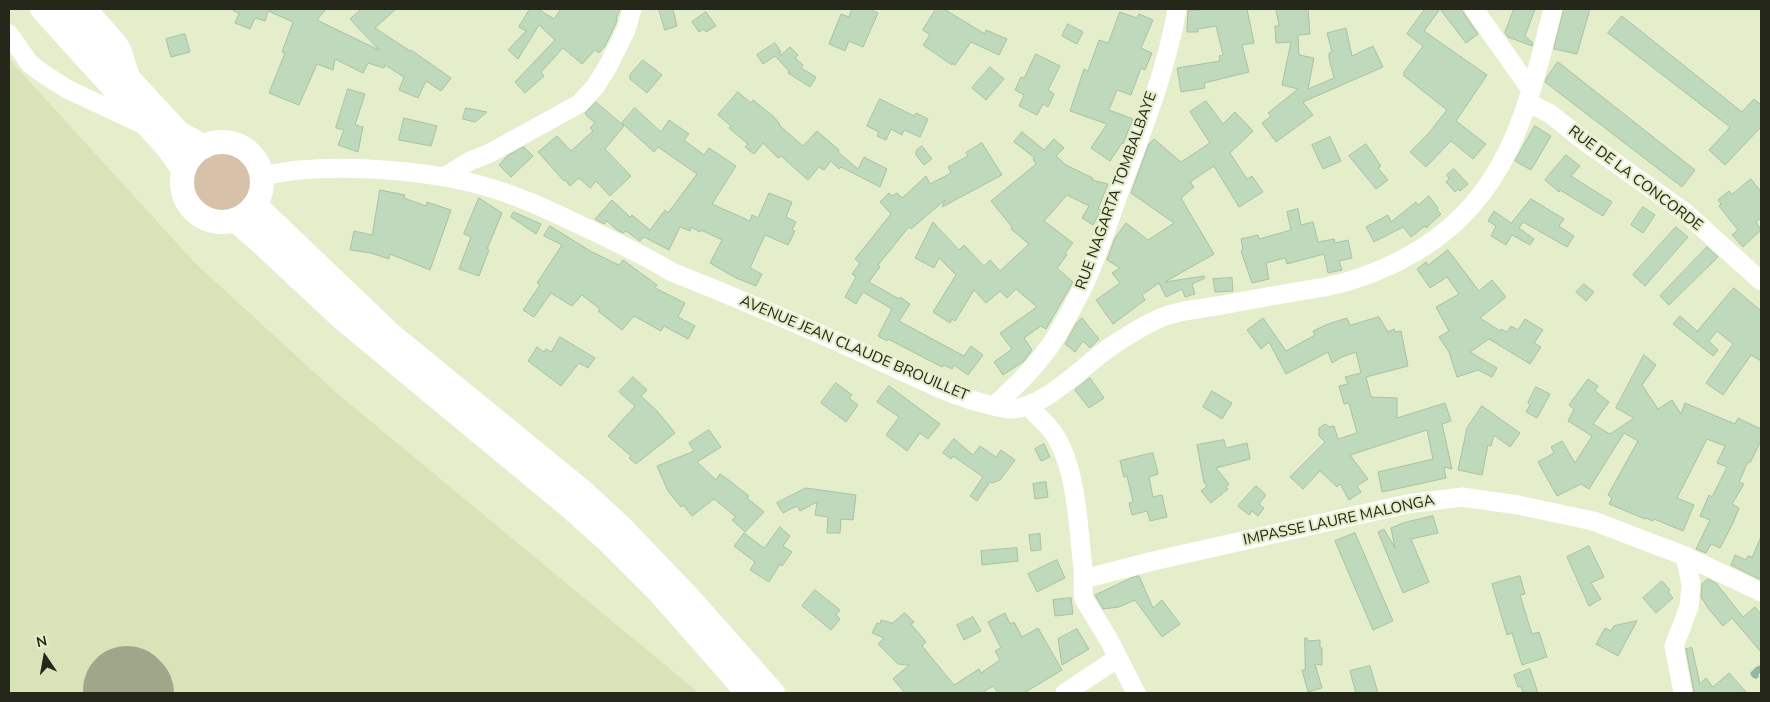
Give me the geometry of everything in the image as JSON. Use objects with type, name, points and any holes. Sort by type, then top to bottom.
[{"type":"main road","points":[[42,9],[146,126],[168,148],[183,169]]},
{"type":"main road","points":[[65,9],[179,133],[204,147]]},
{"type":"main road","points":[[219,142],[231,143],[242,147],[252,155],[258,165],[262,176],[260,195],[250,211],[235,220],[221,222],[208,220],[189,205],[184,194],[183,169],[193,154],[204,147],[219,142]]},
{"type":"main road","points":[[255,205],[390,334],[582,491],[620,526],[690,598],[773,693]]},
{"type":"main road","points":[[235,220],[255,236],[343,319],[570,506],[607,540],[637,569],[748,693]]},
{"type":"street","points":[[88,9],[122,50],[132,82]]},
{"type":"street","points":[[444,177],[470,161],[488,154],[579,104],[596,87],[608,66],[626,30],[632,9]]},
{"type":"street","name":"RUE NAGARTA TOMBALBAYE","points":[[994,406],[1026,376],[1041,357],[1056,336],[1087,279],[1164,64],[1177,9]]},
{"type":"street","points":[[1474,9],[1529,96]]},
{"type":"street","name":"AVENUE JEAN CLAUDE BROUILLET","points":[[262,176],[299,170],[378,170],[444,177],[486,186],[517,196],[597,232],[672,272],[861,352],[940,388],[970,400],[1010,409],[1028,406],[1047,395],[1137,329],[1167,315],[1330,286],[1367,275],[1402,261],[1429,244],[1472,207],[1488,187],[1513,140],[1529,96],[1553,9]]},
{"type":"street","points":[[9,34],[30,64],[45,75],[67,89],[146,126]]},
{"type":"street","name":"RUE DE LA CONCORDE","points":[[1529,96],[1590,145],[1686,213],[1761,281]]},
{"type":"street","points":[[1028,406],[1054,434],[1069,465],[1084,579],[1082,591],[1084,599],[1136,693]]},
{"type":"street","name":"IMPASSE LAURE MALONGA","points":[[1084,579],[1162,559],[1407,504],[1462,497],[1518,505],[1593,521],[1685,556],[1761,592]]},
{"type":"street","points":[[1683,693],[1674,646],[1690,607],[1691,584],[1685,556]]},
{"type":"street","points":[[1065,693],[1118,658]]},
{"type":"shaded area","points":[[9,59],[195,263],[339,395],[699,693],[9,693]]},
{"type":"shaded area","points":[[216,152],[228,152],[243,160],[251,175],[251,187],[243,202],[228,210],[216,210],[201,202],[193,187],[193,175],[201,160]]},
{"type":"shaded area","points":[[1761,665],[1759,677],[1756,679],[1752,677],[1750,673]]},
{"type":"building","points":[[234,9],[326,9],[317,20],[379,50],[350,19],[361,9],[396,9],[375,28],[451,78],[441,91],[426,81],[418,98],[399,90],[404,77],[385,65],[384,68],[368,63],[363,73],[335,59],[333,70],[317,64],[299,105],[269,93],[285,53],[282,52],[293,22],[268,11],[265,21],[255,18],[250,29],[235,23],[239,13],[234,11]]},
{"type":"building","points":[[530,9],[538,9],[554,19],[561,9],[620,9],[616,23],[605,46],[599,53],[595,50],[582,64],[563,48],[541,72],[544,76],[525,93],[515,82],[555,40],[539,25],[518,59],[508,50],[526,31],[519,27]]},
{"type":"building","points":[[659,9],[673,9],[677,26],[665,30]]},
{"type":"building","points":[[852,9],[869,9],[878,13],[863,47],[849,41],[845,51],[829,44],[841,14],[849,17]]},
{"type":"building","points":[[936,9],[944,9],[985,34],[986,30],[1007,39],[999,55],[971,42],[955,65],[953,63],[952,65],[923,45],[930,35],[923,30]]},
{"type":"building","points":[[1247,9],[1254,43],[1242,45],[1249,72],[1204,83],[1205,88],[1181,92],[1177,68],[1220,61],[1219,56],[1223,55],[1216,26],[1198,29],[1198,32],[1187,32],[1188,10]]},
{"type":"building","points":[[1276,9],[1308,9],[1310,34],[1298,35],[1299,55],[1314,58],[1308,89],[1334,78],[1329,58],[1329,53],[1332,52],[1327,33],[1346,28],[1352,56],[1373,46],[1383,67],[1303,102],[1313,115],[1276,142],[1262,123],[1271,116],[1268,113],[1298,89],[1282,85],[1291,42],[1276,43],[1275,26],[1279,26]]},
{"type":"building","points":[[1425,9],[1440,9],[1424,31],[1487,75],[1456,121],[1486,144],[1473,159],[1451,141],[1426,167],[1410,152],[1428,134],[1447,110],[1404,76],[1404,72],[1423,46],[1407,34]]},
{"type":"building","points":[[1440,9],[1461,9],[1478,34],[1466,43]]},
{"type":"building","points":[[1514,9],[1535,9],[1525,36],[1533,43],[1532,46],[1508,37],[1505,33]]},
{"type":"building","points":[[1564,9],[1590,9],[1577,54],[1554,49]]},
{"type":"building","points":[[706,12],[716,26],[706,32],[704,29],[699,32],[692,22]]},
{"type":"building","points":[[1120,12],[1137,18],[1139,14],[1153,20],[1141,48],[1152,53],[1145,70],[1141,68],[1131,95],[1117,90],[1109,110],[1133,119],[1123,144],[1110,161],[1091,148],[1107,124],[1070,111],[1084,69],[1088,71],[1099,40],[1108,43]]},
{"type":"building","points":[[1622,16],[1742,112],[1754,99],[1761,105],[1761,127],[1725,165],[1709,150],[1730,127],[1608,33]]},
{"type":"building","points":[[1068,24],[1083,32],[1077,44],[1062,36]]},
{"type":"building","points":[[185,34],[190,52],[171,57],[166,39]]},
{"type":"building","points":[[775,43],[781,52],[778,53],[781,55],[790,47],[798,55],[795,58],[803,65],[801,68],[816,77],[810,87],[788,73],[789,71],[775,56],[763,64],[757,55]]},
{"type":"building","points":[[1036,54],[1060,66],[1048,90],[1054,94],[1048,107],[1043,104],[1037,115],[1019,106],[1024,95],[1015,90],[1021,77],[1024,78]]},
{"type":"building","points":[[643,60],[662,75],[647,93],[630,79],[630,75]]},
{"type":"building","points":[[1558,62],[1695,170],[1682,187],[1545,82]]},
{"type":"building","points":[[990,67],[1004,79],[986,100],[972,88]]},
{"type":"building","points":[[348,89],[365,94],[355,125],[363,127],[358,152],[338,145],[344,130],[336,128]]},
{"type":"building","points":[[738,92],[751,103],[753,100],[773,116],[779,125],[803,146],[817,131],[858,169],[864,157],[887,169],[880,187],[841,167],[839,169],[831,161],[824,170],[819,167],[808,180],[781,156],[778,158],[763,143],[754,154],[745,147],[748,144],[729,128],[731,126],[718,115]]},
{"type":"building","points":[[880,99],[914,116],[916,113],[928,119],[920,137],[904,130],[902,135],[891,129],[886,140],[877,136],[879,132],[867,126]]},
{"type":"building","points":[[1206,101],[1223,124],[1235,112],[1253,131],[1230,153],[1247,179],[1252,176],[1263,192],[1239,207],[1214,166],[1190,182],[1194,187],[1181,198],[1214,254],[1165,282],[1204,276],[1205,278],[1192,284],[1195,294],[1185,297],[1182,289],[1166,297],[1159,283],[1142,295],[1145,300],[1113,324],[1096,300],[1120,283],[1112,273],[1120,268],[1107,260],[1115,238],[1126,223],[1148,240],[1174,223],[1131,193],[1149,144],[1154,139],[1181,162],[1210,143],[1190,112]]},
{"type":"building","points":[[596,102],[624,126],[605,149],[631,176],[610,196],[596,181],[590,188],[579,178],[570,186],[538,152],[557,136],[571,151],[593,131],[590,128],[595,123],[585,114]]},
{"type":"building","points":[[466,108],[487,112],[475,122],[463,119]]},
{"type":"building","points":[[635,108],[661,132],[669,120],[689,134],[684,140],[704,155],[709,148],[736,166],[712,204],[750,221],[752,215],[758,218],[769,193],[792,202],[786,217],[796,222],[792,230],[795,231],[788,245],[765,235],[750,268],[762,274],[756,286],[736,278],[710,263],[722,240],[701,230],[700,232],[691,227],[690,231],[680,227],[669,250],[644,237],[640,241],[626,231],[623,233],[617,230],[607,221],[604,224],[595,219],[612,200],[630,217],[632,215],[650,230],[665,210],[668,213],[697,174],[658,147],[654,152],[622,123]]},
{"type":"building","points":[[404,118],[437,126],[431,146],[399,140]]},
{"type":"building","points":[[1535,126],[1551,136],[1531,170],[1515,161]]},
{"type":"building","points":[[1022,132],[1044,150],[1054,139],[1064,148],[1056,156],[1066,165],[1093,178],[1092,180],[1108,184],[1098,209],[1101,210],[1093,225],[1082,218],[1089,206],[1067,195],[1044,221],[1073,243],[1057,268],[1073,282],[1046,329],[1041,326],[1024,338],[1032,350],[1024,361],[1003,375],[994,362],[1012,349],[1000,333],[1037,307],[1016,289],[1007,298],[1000,291],[986,303],[974,290],[955,321],[952,319],[950,323],[933,312],[956,275],[939,258],[934,268],[915,258],[933,222],[959,250],[964,245],[984,266],[990,260],[1000,271],[1029,244],[1011,229],[1012,227],[991,201],[1036,164],[1033,159],[1035,158],[1014,142]]},
{"type":"building","points":[[1330,137],[1341,161],[1323,169],[1312,145]]},
{"type":"building","points":[[982,143],[1002,175],[942,207],[945,200],[911,229],[909,227],[878,265],[880,267],[869,282],[910,304],[899,321],[964,356],[971,346],[983,355],[968,375],[954,365],[952,369],[944,365],[942,367],[888,339],[887,341],[878,336],[892,309],[863,292],[856,304],[845,297],[856,277],[852,274],[860,263],[855,259],[891,214],[880,202],[889,193],[892,196],[897,193],[902,198],[926,176],[930,184],[951,173],[948,167],[968,156],[966,153]]},
{"type":"building","points":[[1366,144],[1381,166],[1378,168],[1388,180],[1376,189],[1349,156]]},
{"type":"building","points":[[922,146],[932,159],[924,165],[916,155],[916,151]]},
{"type":"building","points":[[524,147],[533,156],[511,177],[499,165],[507,156]]},
{"type":"building","points":[[1566,155],[1580,166],[1571,176],[1612,202],[1603,216],[1560,190],[1559,192],[1545,180]]},
{"type":"building","points":[[1454,169],[1468,184],[1460,191],[1458,189],[1455,192],[1446,182],[1449,179],[1447,175]]},
{"type":"building","points":[[1751,179],[1761,192],[1761,218],[1756,222],[1761,230],[1743,247],[1732,235],[1738,230],[1719,206],[1721,204],[1718,200],[1729,191],[1732,194]]},
{"type":"building","points":[[380,190],[405,195],[404,198],[426,206],[427,202],[451,210],[430,270],[390,254],[389,259],[371,253],[350,250],[354,231],[372,235]]},
{"type":"building","points":[[1429,196],[1441,214],[1426,228],[1425,226],[1411,237],[1403,227],[1374,242],[1366,227],[1388,215],[1391,222],[1416,202],[1418,205]]},
{"type":"building","points":[[479,198],[502,213],[487,249],[489,250],[479,276],[459,269],[471,237],[464,234]]},
{"type":"building","points":[[1531,199],[1564,219],[1559,226],[1574,236],[1567,247],[1523,222],[1519,228],[1534,239],[1530,245],[1512,235],[1506,245],[1491,236],[1496,226],[1488,221],[1494,211],[1511,223]]},
{"type":"building","points":[[1643,207],[1655,215],[1643,233],[1631,225]]},
{"type":"building","points":[[1298,209],[1301,225],[1313,222],[1318,242],[1334,239],[1335,243],[1348,240],[1352,258],[1339,261],[1342,270],[1328,273],[1324,254],[1287,264],[1285,258],[1266,263],[1269,279],[1252,283],[1241,251],[1243,250],[1241,239],[1258,235],[1259,239],[1291,230],[1287,212]]},
{"type":"building","points":[[514,212],[541,224],[536,234],[511,217]]},
{"type":"building","points":[[550,226],[592,252],[619,265],[623,260],[657,285],[655,288],[685,303],[678,317],[695,326],[688,339],[664,326],[661,331],[634,316],[622,330],[598,311],[600,309],[582,295],[572,306],[551,293],[534,317],[523,310],[540,285],[537,283],[562,245],[544,236]]},
{"type":"building","points":[[1676,227],[1688,237],[1645,286],[1633,275]]},
{"type":"building","points":[[1707,247],[1718,257],[1669,305],[1660,296]]},
{"type":"building","points":[[1448,250],[1479,291],[1492,280],[1506,297],[1480,318],[1500,331],[1501,329],[1507,332],[1511,326],[1518,330],[1525,319],[1543,330],[1534,343],[1541,347],[1530,364],[1489,339],[1470,352],[1497,368],[1492,377],[1478,370],[1457,377],[1449,352],[1439,337],[1449,331],[1436,307],[1459,294],[1447,277],[1430,288],[1417,269],[1426,262],[1428,265]]},
{"type":"building","points":[[1232,278],[1233,291],[1215,292],[1213,279]]},
{"type":"building","points":[[1584,284],[1594,292],[1586,301],[1576,292]]},
{"type":"building","points":[[1734,288],[1761,311],[1761,361],[1751,355],[1723,395],[1706,383],[1733,344],[1717,331],[1709,341],[1718,350],[1713,356],[1673,324],[1680,316],[1697,331]]},
{"type":"building","points":[[1379,317],[1388,332],[1394,329],[1395,332],[1401,331],[1408,366],[1366,377],[1371,397],[1397,398],[1397,418],[1445,403],[1451,421],[1442,424],[1452,469],[1444,467],[1446,478],[1382,492],[1378,472],[1433,459],[1427,430],[1350,455],[1368,479],[1357,486],[1361,492],[1349,500],[1340,484],[1337,487],[1320,471],[1303,489],[1290,477],[1325,442],[1319,436],[1319,428],[1325,424],[1330,427],[1334,426],[1338,439],[1357,433],[1349,403],[1344,404],[1339,386],[1348,384],[1345,377],[1361,373],[1356,352],[1332,363],[1328,352],[1286,374],[1269,342],[1261,349],[1247,330],[1263,318],[1286,351],[1315,335],[1313,331],[1328,324],[1347,318],[1350,325]]},
{"type":"building","points":[[1082,318],[1099,339],[1090,348],[1083,341],[1075,352],[1065,344],[1076,324]]},
{"type":"building","points":[[560,337],[595,358],[588,368],[579,363],[561,386],[528,361],[537,347],[544,352],[546,349],[551,352]]},
{"type":"building","points":[[1644,355],[1656,365],[1642,385],[1658,409],[1672,400],[1681,414],[1685,403],[1735,424],[1738,418],[1761,429],[1761,441],[1750,463],[1748,462],[1739,482],[1744,484],[1732,504],[1739,508],[1733,523],[1720,548],[1711,544],[1706,553],[1696,549],[1710,520],[1700,516],[1709,495],[1712,497],[1727,467],[1717,463],[1725,446],[1707,439],[1677,498],[1694,505],[1683,531],[1654,519],[1653,521],[1645,519],[1609,504],[1612,498],[1608,495],[1638,441],[1624,433],[1589,489],[1581,484],[1557,496],[1538,462],[1554,453],[1551,447],[1562,441],[1575,463],[1592,436],[1568,421],[1574,409],[1569,405],[1588,379],[1598,386],[1595,391],[1609,402],[1593,424],[1610,434],[1634,418],[1616,408]]},
{"type":"building","points":[[633,377],[647,390],[641,396],[657,411],[675,433],[636,464],[629,458],[631,456],[608,436],[635,406],[619,392]]},
{"type":"building","points":[[1090,378],[1104,398],[1089,408],[1075,390]]},
{"type":"building","points":[[836,383],[852,395],[849,398],[858,405],[846,422],[821,403]]},
{"type":"building","points":[[889,386],[940,424],[928,439],[920,433],[907,451],[886,435],[899,417],[877,402]]},
{"type":"building","points":[[1536,387],[1550,394],[1537,418],[1526,412]]},
{"type":"building","points":[[1212,391],[1232,403],[1222,419],[1203,407]]},
{"type":"building","points":[[1482,406],[1520,433],[1510,447],[1494,435],[1491,446],[1488,445],[1482,475],[1458,470],[1467,428]]},
{"type":"building","points":[[709,430],[721,447],[697,462],[716,480],[720,474],[730,481],[749,496],[747,498],[764,512],[745,532],[732,520],[736,517],[714,499],[692,516],[683,505],[681,507],[668,491],[657,466],[694,451],[689,443]]},
{"type":"building","points":[[954,439],[973,455],[980,446],[996,457],[1001,450],[1015,460],[1000,480],[990,482],[977,501],[970,496],[983,477],[953,456],[951,459],[943,453]]},
{"type":"building","points":[[1224,440],[1226,448],[1247,443],[1250,459],[1216,468],[1229,484],[1226,487],[1228,489],[1211,503],[1201,491],[1207,486],[1204,483],[1197,445]]},
{"type":"building","points":[[1044,444],[1050,457],[1041,461],[1035,449]]},
{"type":"building","points":[[1153,453],[1158,474],[1149,477],[1153,497],[1162,495],[1167,517],[1150,521],[1147,511],[1132,515],[1129,503],[1133,502],[1127,476],[1124,477],[1120,461]]},
{"type":"building","points":[[1046,482],[1048,497],[1035,499],[1033,484]]},
{"type":"building","points":[[1256,486],[1266,495],[1259,504],[1264,508],[1258,516],[1252,511],[1249,515],[1238,506]]},
{"type":"building","points":[[806,488],[856,495],[853,520],[841,519],[840,533],[827,533],[828,517],[815,515],[817,502],[800,511],[797,506],[783,513],[777,503]]},
{"type":"building","points":[[1433,516],[1438,533],[1411,539],[1429,582],[1403,593],[1378,532],[1384,529],[1395,548],[1391,528],[1403,523]]},
{"type":"building","points":[[780,527],[790,536],[783,546],[792,552],[782,566],[780,564],[769,582],[750,570],[755,562],[734,546],[744,533],[764,548]]},
{"type":"building","points":[[1355,533],[1393,621],[1373,630],[1335,541]]},
{"type":"building","points":[[1040,534],[1041,550],[1031,551],[1029,535]]},
{"type":"building","points":[[1761,537],[1761,580],[1731,565],[1735,555],[1746,560],[1748,556],[1752,557]]},
{"type":"building","points":[[1589,546],[1604,577],[1591,583],[1601,599],[1589,606],[1567,557]]},
{"type":"building","points":[[1017,548],[1018,561],[982,565],[981,551]]},
{"type":"building","points":[[1057,560],[1065,578],[1037,592],[1028,574]]},
{"type":"building","points":[[1139,576],[1153,608],[1162,600],[1180,624],[1162,637],[1135,600],[1119,607],[1103,609],[1095,595]]},
{"type":"building","points":[[1520,576],[1525,594],[1520,595],[1532,634],[1539,632],[1547,657],[1522,665],[1512,633],[1507,635],[1492,584]]},
{"type":"building","points":[[1708,579],[1716,583],[1743,617],[1755,607],[1761,614],[1761,652],[1732,618],[1723,626],[1708,608],[1701,597],[1702,584]]},
{"type":"building","points":[[1662,581],[1670,590],[1668,592],[1673,598],[1656,613],[1643,598]]},
{"type":"building","points":[[815,590],[840,610],[836,615],[840,619],[831,630],[802,606]]},
{"type":"building","points":[[1071,598],[1073,614],[1055,616],[1053,600]]},
{"type":"building","points":[[905,613],[914,622],[911,624],[926,642],[922,646],[954,685],[979,669],[981,673],[1000,660],[995,651],[1001,648],[988,622],[1005,613],[1010,624],[1014,622],[1022,637],[1038,628],[1062,670],[1024,693],[998,693],[993,686],[982,693],[905,693],[893,679],[909,665],[898,664],[878,644],[884,638],[872,633],[877,623],[880,624],[881,620],[892,623]]},
{"type":"building","points":[[973,617],[981,631],[964,640],[957,625]]},
{"type":"building","points":[[1637,621],[1618,656],[1596,644],[1605,628],[1611,631],[1614,626]]},
{"type":"building","points":[[1077,629],[1089,649],[1062,665],[1058,639]]},
{"type":"building","points":[[1305,638],[1308,641],[1320,640],[1320,648],[1322,648],[1322,665],[1315,664],[1322,688],[1308,692],[1302,670],[1305,670]]},
{"type":"building","points":[[1692,648],[1700,684],[1706,678],[1713,687],[1729,673],[1747,693],[1694,693],[1686,649]]},
{"type":"building","points":[[1370,666],[1378,693],[1356,693],[1350,671]]},
{"type":"building","points":[[1530,669],[1538,693],[1523,693],[1521,686],[1518,687],[1514,675]]},
{"type":"runway","points":[[127,690],[130,693]]}]
